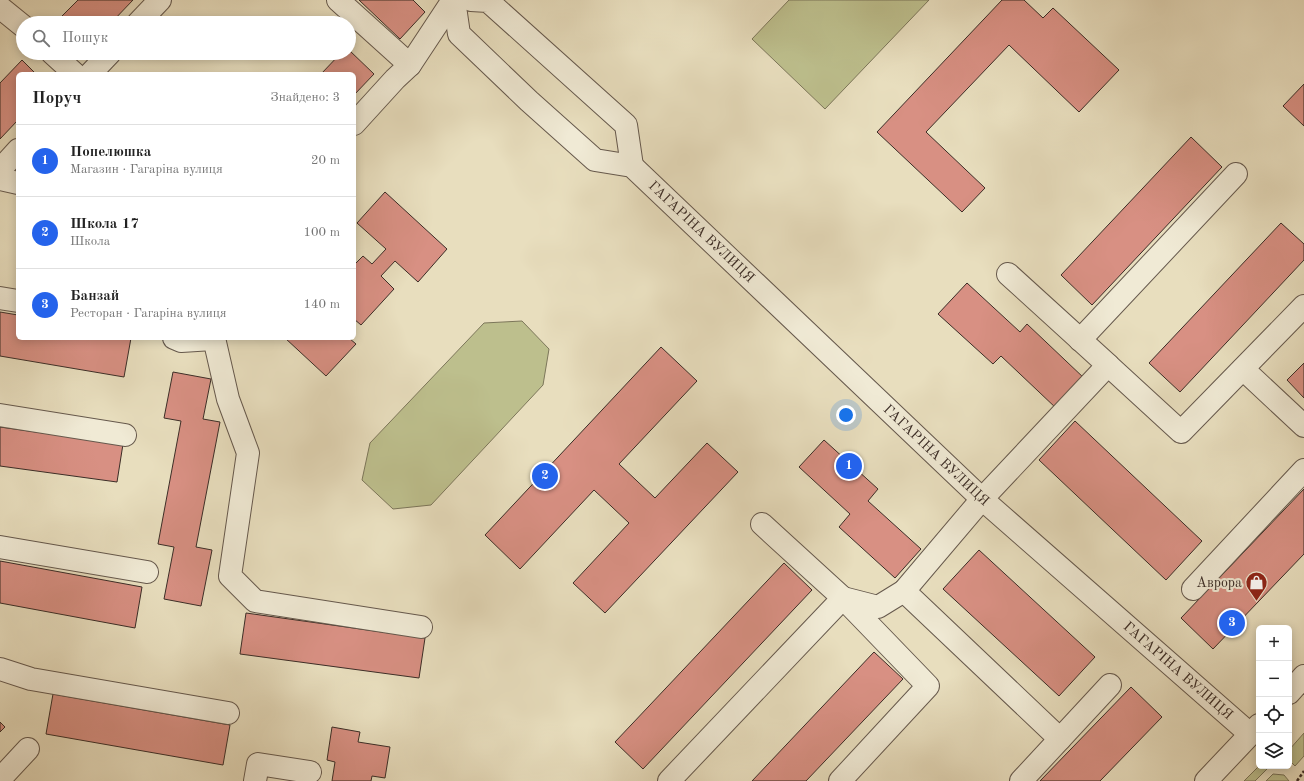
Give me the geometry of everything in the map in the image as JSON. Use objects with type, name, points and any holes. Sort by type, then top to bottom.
[{"type":"street","points":[[145,16],[160,0]]},
{"type":"street","points":[[338,0],[356,16]]},
{"type":"street","points":[[356,122],[410,65],[454,0]]},
{"type":"street","points":[[454,0],[459,34],[529,101],[595,160],[632,166],[626,125],[488,1],[471,0]]},
{"type":"street","points":[[4,7],[16,19]]},
{"type":"street","points":[[356,16],[410,65]]},
{"type":"street","points":[[60,60],[73,72]]},
{"type":"street","points":[[92,72],[103,60]]},
{"type":"street","points":[[0,170],[16,152]]},
{"type":"street","name":"ГАГАРІНА ВУЛИЦЯ","points":[[632,166],[982,499],[1255,730]]},
{"type":"street","points":[[1080,340],[1236,174]]},
{"type":"street","points":[[0,179],[16,183]]},
{"type":"street","points":[[1008,274],[1181,432],[1304,306]]},
{"type":"street","points":[[0,298],[16,301]]},
{"type":"street","points":[[179,340],[198,340]]},
{"type":"street","points":[[214,340],[228,399],[248,453],[230,576],[255,601],[421,627]]},
{"type":"street","points":[[843,598],[878,607],[904,591],[982,499],[1108,365]]},
{"type":"street","points":[[1242,369],[1304,426]]},
{"type":"street","points":[[0,415],[125,435]]},
{"type":"street","points":[[1193,589],[1304,470]]},
{"type":"street","points":[[762,524],[843,598],[928,686],[840,781]]},
{"type":"street","points":[[0,547],[147,572]]},
{"type":"street","points":[[904,591],[1060,739]]},
{"type":"street","points":[[669,781],[843,598]]},
{"type":"street","points":[[0,669],[31,679],[228,713]]},
{"type":"street","points":[[1292,690],[1304,676]]},
{"type":"street","points":[[1021,781],[1110,685]]},
{"type":"street","points":[[1206,781],[1255,730]]},
{"type":"street","points":[[0,779],[28,749]]},
{"type":"street","points":[[255,781],[258,764],[310,772]]},
{"type":"path","points":[[1297,781],[1304,771]]},
{"type":"green space","points":[[789,0],[929,0],[825,109],[752,39]]},
{"type":"green space","points":[[522,321],[549,349],[543,385],[431,505],[393,509],[362,480],[370,443],[484,323]]},
{"type":"green space","points":[[1304,733],[1304,756],[1295,766],[1292,763],[1292,747]]},
{"type":"green space","points":[[1256,769],[1267,769],[1255,781],[1244,781]]},
{"type":"green space","points":[[1273,774],[1284,775],[1289,781],[1266,781]]},
{"type":"building","points":[[78,0],[133,0],[118,16],[62,16]]},
{"type":"building","points":[[359,0],[413,0],[425,12],[400,39]]},
{"type":"building","points":[[1002,0],[1024,0],[1043,18],[1053,8],[1119,70],[1079,112],[1009,45],[926,132],[985,188],[962,212],[877,132]]},
{"type":"building","points":[[356,57],[374,74],[356,93],[356,72],[323,72],[334,60],[356,60]]},
{"type":"building","points":[[22,60],[34,72],[16,72],[16,122],[0,139],[0,83]]},
{"type":"building","points":[[1304,84],[1304,126],[1283,106]]},
{"type":"building","points":[[1191,137],[1222,167],[1092,305],[1061,275]]},
{"type":"building","points":[[385,192],[447,249],[418,282],[395,261],[381,276],[394,289],[361,325],[356,321],[356,263],[363,256],[372,264],[386,249],[357,223]]},
{"type":"building","points":[[1281,223],[1304,244],[1304,260],[1180,392],[1149,363]]},
{"type":"building","points":[[967,283],[1020,332],[1027,324],[1085,379],[1057,409],[1001,356],[993,364],[938,314]]},
{"type":"building","points":[[0,312],[16,315],[16,340],[131,340],[124,377],[0,356]]},
{"type":"building","points":[[287,340],[351,340],[356,344],[326,376]]},
{"type":"building","points":[[661,347],[697,381],[619,464],[655,498],[707,443],[738,472],[605,613],[573,583],[629,523],[594,490],[520,569],[485,535]]},
{"type":"building","points":[[1304,363],[1304,398],[1287,380]]},
{"type":"building","points":[[173,372],[211,379],[203,419],[220,422],[196,547],[212,550],[201,606],[164,599],[174,547],[158,544],[181,421],[164,418]]},
{"type":"building","points":[[1075,421],[1202,541],[1166,580],[1039,460]]},
{"type":"building","points":[[0,427],[123,444],[117,482],[0,466]]},
{"type":"building","points":[[824,440],[878,489],[868,501],[921,549],[895,578],[839,527],[850,514],[799,467]]},
{"type":"building","points":[[1304,489],[1304,554],[1213,649],[1181,618]]},
{"type":"building","points":[[979,550],[1095,657],[1059,696],[943,589]]},
{"type":"building","points":[[0,561],[142,587],[135,628],[0,603]]},
{"type":"building","points":[[784,563],[812,590],[643,769],[615,742]]},
{"type":"building","points":[[246,613],[425,638],[419,678],[240,654]]},
{"type":"building","points":[[874,652],[903,679],[806,781],[752,781]]},
{"type":"building","points":[[1131,687],[1162,717],[1100,781],[1040,781]]},
{"type":"building","points":[[53,694],[230,725],[223,765],[46,734]]},
{"type":"building","points":[[0,722],[5,727],[0,732]]},
{"type":"building","points":[[332,727],[360,732],[358,742],[390,747],[385,778],[372,776],[371,781],[332,781],[335,762],[327,760]]},
{"type":"place","name":"Попелюшка","points":[[849,466]]},
{"type":"place","name":"Школа 17","points":[[545,476]]},
{"type":"place","name":"Аврора","points":[[1257,602]]},
{"type":"place","name":"Банзай","points":[[1232,623]]}]
